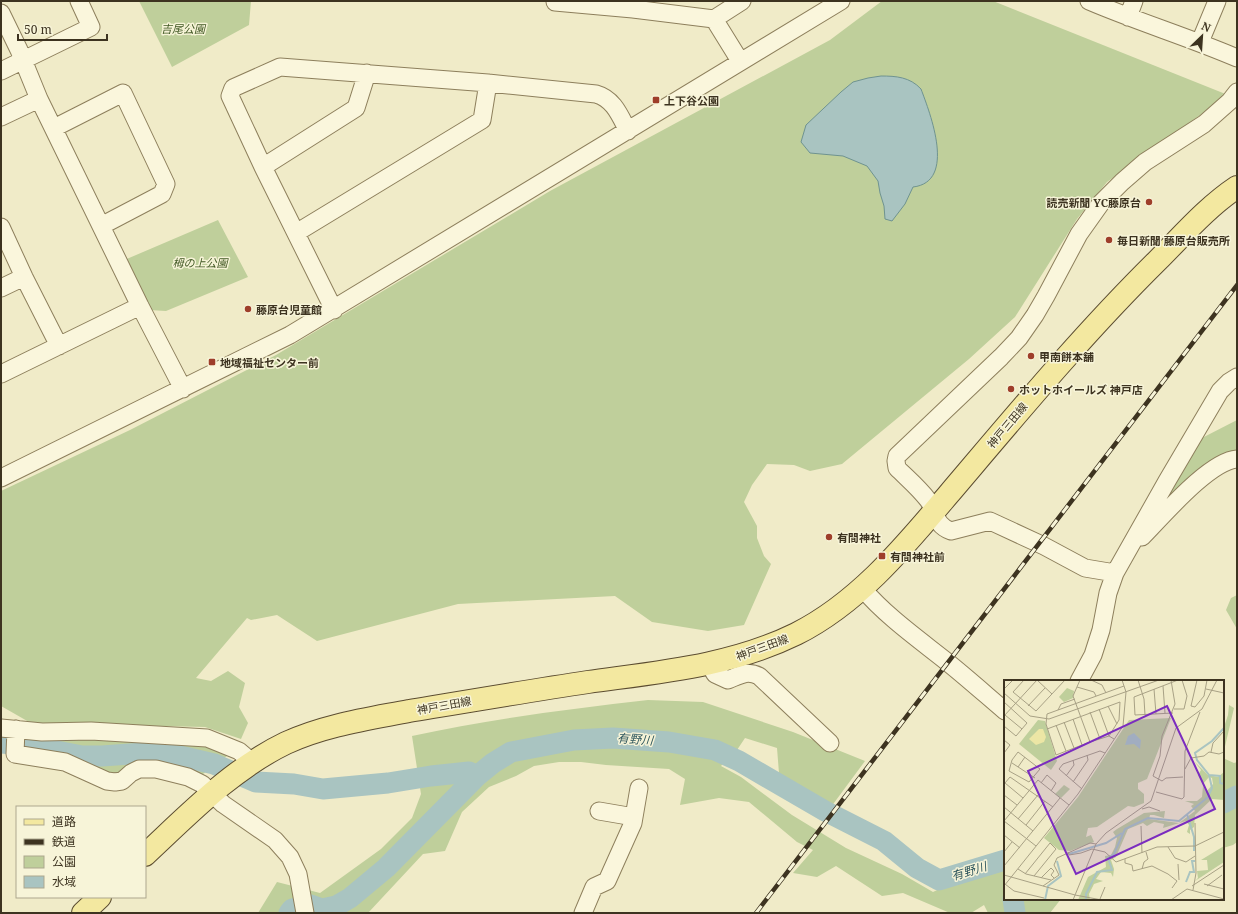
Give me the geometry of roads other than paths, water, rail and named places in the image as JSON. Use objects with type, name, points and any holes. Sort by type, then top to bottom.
[{"type":"main road","name":"神戸三田線","points":[[146,854],[219,788],[250,763],[271,751],[309,734],[360,720],[520,692],[696,667],[738,657],[773,645],[819,621],[842,605],[881,571],[1116,301],[1212,206],[1237,187]]},
{"type":"main road","points":[[83,913],[99,898]]},
{"type":"street","points":[[1,70],[91,27],[79,1]]},
{"type":"street","points":[[550,1],[634,5],[714,19],[742,1]]},
{"type":"street","points":[[716,1],[714,19],[740,61]]},
{"type":"street","points":[[1,478],[290,335],[334,310],[740,61],[841,1]]},
{"type":"street","points":[[1089,1],[1128,17],[1200,42],[1237,58]]},
{"type":"street","points":[[1128,17],[1134,1]]},
{"type":"street","points":[[1200,42],[1217,1]]},
{"type":"street","points":[[1,13],[39,98],[140,306],[183,389]]},
{"type":"street","points":[[334,310],[263,167],[230,96],[233,88],[280,67],[488,83],[596,94],[603,96],[613,105],[628,131]]},
{"type":"street","points":[[263,167],[356,108],[367,73]]},
{"type":"street","points":[[296,233],[482,120],[488,83]]},
{"type":"street","points":[[1115,573],[1084,568],[1044,546],[990,521],[951,531],[941,525],[933,513],[928,500],[897,468],[897,456],[1019,338],[1046,296],[1079,234],[1101,203],[1145,162],[1204,124],[1230,101],[1237,92]]},
{"type":"street","points":[[54,128],[123,93],[166,184],[162,194],[101,226]]},
{"type":"street","points":[[1,117],[39,98]]},
{"type":"street","points":[[1,227],[24,277],[59,346]]},
{"type":"street","points":[[1,288],[24,277]]},
{"type":"street","points":[[1,374],[140,306]]},
{"type":"street","points":[[1080,680],[1093,655],[1101,630],[1108,593],[1115,573],[1220,391],[1229,382],[1237,377]]},
{"type":"street","points":[[1126,552],[1193,485],[1216,467],[1231,460],[1237,459]]},
{"type":"street","points":[[862,588],[874,602],[1004,710]]},
{"type":"street","points":[[709,664],[715,674],[728,680],[747,673],[753,673],[759,676],[830,743]]},
{"type":"street","points":[[250,763],[239,751],[207,738],[91,731],[42,732],[11,730],[15,754],[65,762],[107,782],[122,781],[131,773],[140,769],[156,769],[188,777],[202,784],[219,788],[222,804],[275,840],[290,857],[298,874],[305,913]]},
{"type":"street","points":[[583,913],[594,887],[607,881],[633,823],[640,788]]},
{"type":"street","points":[[599,811],[634,817]]},
{"type":"water","points":[[881,76],[897,77],[907,80],[917,85],[921,89],[930,114],[937,145],[937,160],[934,173],[926,182],[913,187],[905,204],[892,221],[885,219],[884,206],[878,181],[867,166],[843,156],[810,153],[801,142],[806,125],[853,82]]},
{"type":"waterway","name":"有野川","points":[[289,913],[292,909],[311,905],[322,909],[336,906],[350,898],[386,868],[477,776],[493,763],[511,752],[574,740],[613,738],[669,742],[715,750],[739,761],[825,811],[884,841],[917,868],[939,880],[1004,860]]},
{"type":"waterway","points":[[1,743],[26,745],[82,756],[144,753],[180,756],[214,764],[256,782],[294,784],[323,789],[388,783],[469,772],[477,776]]},
{"type":"waterway","name":"有野川","points":[[1224,802],[1237,796]]},
{"type":"waterway","points":[[1013,900],[1015,913]]},
{"type":"railway","points":[[756,913],[1237,285]]},
{"type":"place","name":"上下谷公園","points":[[656,100]]},
{"type":"place","name":"読売新聞 YC藤原台","points":[[1149,202]]},
{"type":"place","name":"毎日新聞 藤原台販売所","points":[[1109,240]]},
{"type":"place","name":"藤原台児童館","points":[[248,309]]},
{"type":"place","name":"甲南餅本舗","points":[[1031,356]]},
{"type":"place","name":"地域福祉センター前","points":[[212,362]]},
{"type":"place","name":"ホットホイールズ 神戸店","points":[[1011,389]]},
{"type":"place","name":"有間神社","points":[[829,537]]},
{"type":"place","name":"有間神社前","points":[[882,556]]},
{"type":"park label","name":"吉尾公園","points":[[183,28]]},
{"type":"park label","name":"栂の上公園","points":[[200,262]]}]
